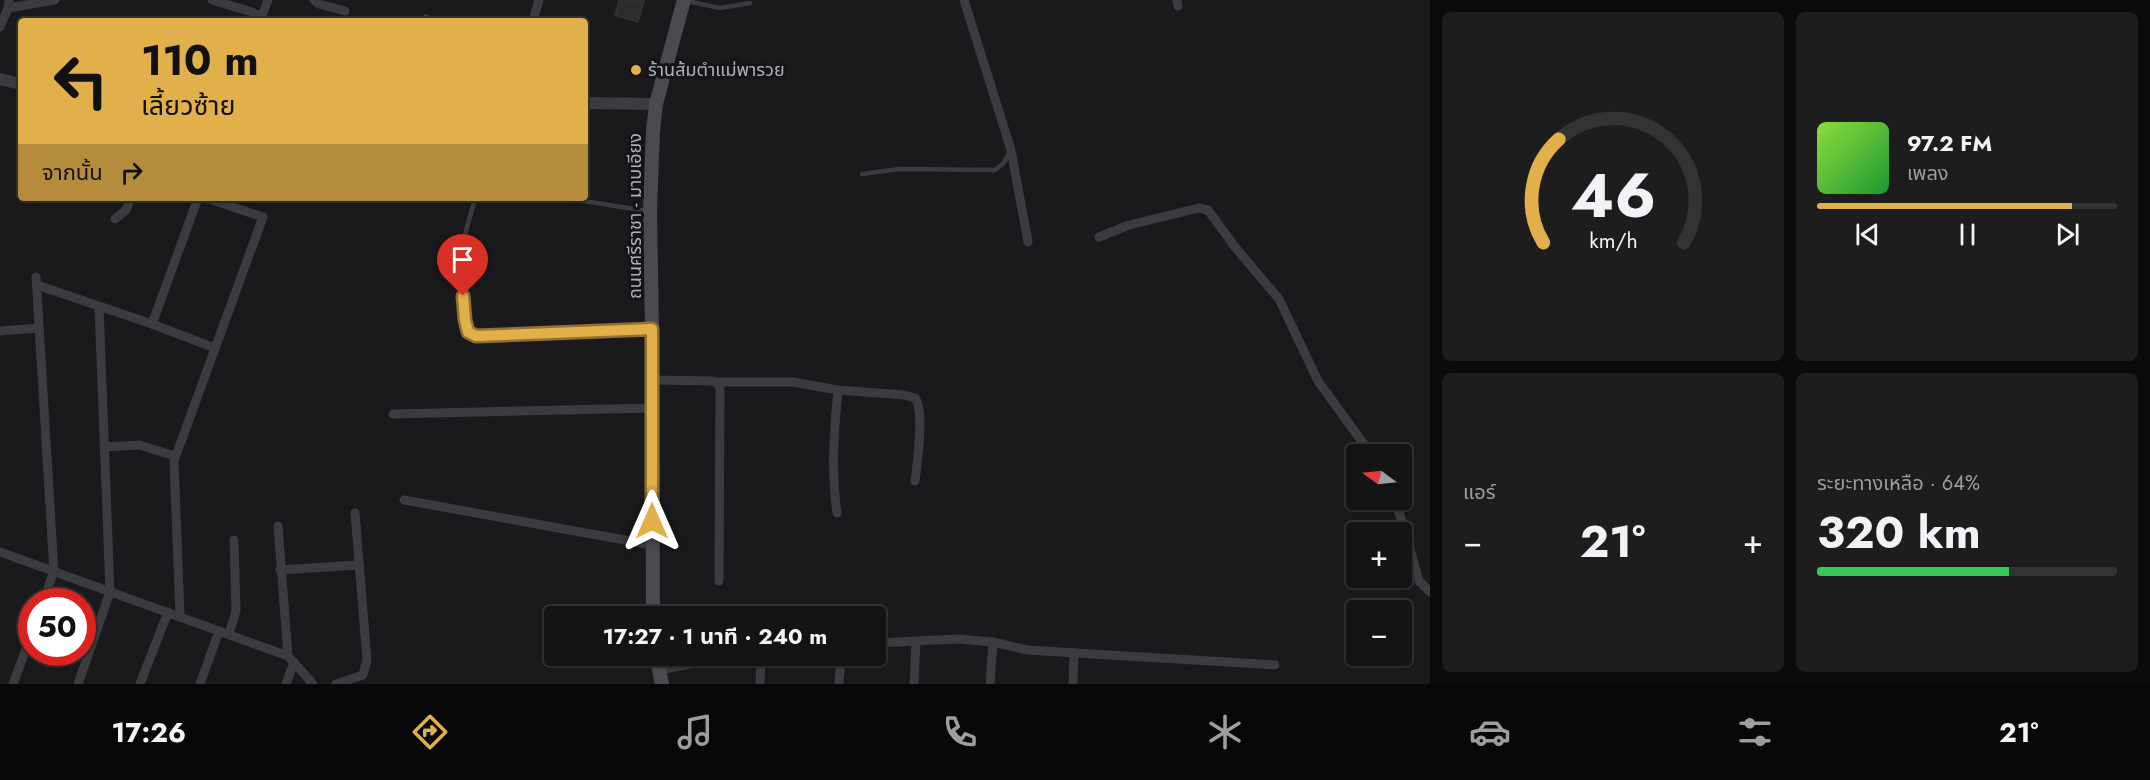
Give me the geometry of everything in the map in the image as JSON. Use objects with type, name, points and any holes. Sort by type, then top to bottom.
[{"type":"main road","name":"ถนนศรีราชา - มาบเอียง","points":[[653,606],[650,211],[653,131],[656,104],[684,0]]},
{"type":"street","points":[[0,27],[9,4],[55,0]]},
{"type":"street","points":[[212,0],[252,12],[258,18]]},
{"type":"street","points":[[261,18],[268,0]]},
{"type":"street","points":[[314,0],[319,4],[345,11]]},
{"type":"street","points":[[533,18],[539,0]]},
{"type":"street","points":[[964,0],[1011,150],[1028,242]]},
{"type":"street","points":[[0,79],[18,83]]},
{"type":"street","points":[[588,103],[656,104]]},
{"type":"street","points":[[116,219],[126,210],[130,201]]},
{"type":"street","points":[[152,324],[197,201]]},
{"type":"street","points":[[180,616],[175,456],[263,217],[215,201]]},
{"type":"street","points":[[1099,237],[1129,225],[1199,208],[1208,210],[1235,247],[1279,299],[1318,381],[1364,444]]},
{"type":"street","points":[[48,588],[54,571],[37,281],[99,307],[215,348]]},
{"type":"street","points":[[78,684],[110,591],[99,307]]},
{"type":"street","points":[[0,331],[39,328]]},
{"type":"street","points":[[652,380],[794,382],[838,390],[904,395],[917,400],[919,407],[920,443],[915,481]]},
{"type":"street","points":[[717,382],[720,386],[719,581]]},
{"type":"street","points":[[837,513],[834,460],[838,390]]},
{"type":"street","points":[[393,414],[652,408]]},
{"type":"street","points":[[104,447],[139,445],[175,456]]},
{"type":"street","points":[[404,500],[652,545]]},
{"type":"street","points":[[1398,510],[1419,580],[1430,592]]},
{"type":"street","points":[[336,684],[363,675],[367,660],[355,513]]},
{"type":"street","points":[[278,526],[280,570],[291,659],[286,684]]},
{"type":"street","points":[[229,634],[236,611],[234,540]]},
{"type":"street","points":[[0,552],[229,634],[291,659],[313,684]]},
{"type":"street","points":[[280,570],[359,565]]},
{"type":"street","points":[[140,684],[168,612]]},
{"type":"street","points":[[200,684],[219,631]]},
{"type":"street","points":[[886,644],[957,639],[993,642],[1028,650],[1275,664]]},
{"type":"street","points":[[914,684],[916,642]]},
{"type":"street","points":[[990,684],[993,642]]},
{"type":"street","points":[[1072,684],[1074,653]]},
{"type":"street","points":[[13,684],[20,666]]},
{"type":"street","points":[[760,684],[761,666]]},
{"type":"street","points":[[839,684],[840,666]]},
{"type":"lane","points":[[684,0],[720,8],[750,3]]},
{"type":"lane","points":[[862,174],[900,169],[995,170],[1004,163],[1011,150]]},
{"type":"lane","points":[[474,201],[464,239],[463,296],[468,332],[476,336],[652,329]]},
{"type":"lane","points":[[585,201],[650,211]]},
{"type":"building","points":[[619,0],[644,0],[638,22],[615,15]]},
{"type":"place","name":"ร้านส้มตำแม่พารวย","points":[[636,70]]},
{"type":"route","points":[[463,296],[468,332],[476,336],[652,329],[652,521]]}]
